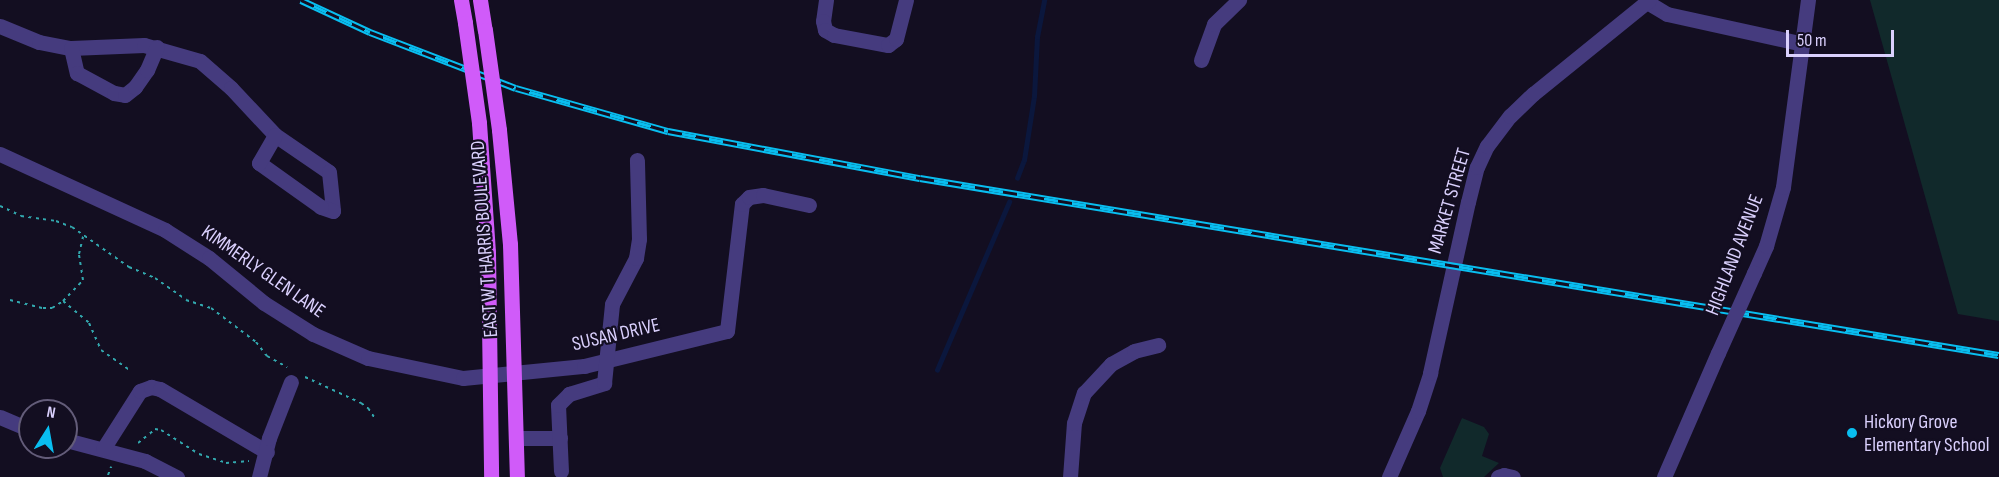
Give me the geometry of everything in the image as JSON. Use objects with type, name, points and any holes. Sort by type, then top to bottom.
[{"type":"main road","name":"EAST W T HARRIS BOULEVARD","points":[[462,0],[479,123],[488,252],[490,477]]},
{"type":"main road","name":"EAST W T HARRIS BOULEVARD","points":[[480,0],[499,130],[510,244],[517,477]]},
{"type":"street","points":[[826,0],[825,30],[834,35],[888,45],[896,39],[906,0]]},
{"type":"street","points":[[1201,60],[1214,24],[1239,0]]},
{"type":"street","name":"HIGHLAND AVENUE","points":[[1664,477],[1766,246],[1783,187],[1808,0]]},
{"type":"street","points":[[1648,1],[1667,14],[1803,44]]},
{"type":"street","name":"MARKET STREET","points":[[1389,477],[1419,411],[1430,373],[1468,202],[1477,167],[1487,146],[1510,116],[1533,94],[1648,1]]},
{"type":"street","points":[[0,26],[39,42],[71,48],[144,45],[157,47],[200,62],[231,88],[274,135],[328,172],[333,211],[321,207],[258,163],[274,135]]},
{"type":"street","points":[[71,48],[77,74],[114,93],[124,95],[135,87],[147,70],[157,47]]},
{"type":"street","name":"KIMMERLY GLEN LANE","points":[[0,154],[165,230],[202,253],[264,303],[296,324],[349,351],[402,367],[463,378],[514,374]]},
{"type":"street","points":[[561,471],[558,405],[569,394],[604,383],[612,304],[636,258],[639,239],[637,160]]},
{"type":"street","name":"SUSAN DRIVE","points":[[514,374],[608,360],[727,331],[742,204],[749,197],[763,195],[808,205]]},
{"type":"street","points":[[1070,477],[1074,423],[1084,393],[1111,364],[1134,351],[1158,345]]},
{"type":"street","points":[[103,449],[141,391],[151,387],[160,389],[260,464],[272,428],[296,377]]},
{"type":"street","points":[[0,417],[18,425]]},
{"type":"street","points":[[516,438],[560,438]]},
{"type":"street","points":[[78,443],[145,461],[177,477]]},
{"type":"street","points":[[1498,477],[1513,477]]},
{"type":"path","points":[[0,206],[21,216],[64,223],[129,267],[155,278],[186,300],[211,308],[256,342],[267,356],[296,377],[361,403],[374,417]]},
{"type":"path","points":[[10,300],[44,308],[52,308],[63,301],[83,280],[80,254],[83,236]]},
{"type":"path","points":[[63,301],[89,323],[101,350],[131,371]]},
{"type":"path","points":[[134,447],[155,429],[162,430],[199,454],[226,463],[234,463],[242,459],[260,464]]},
{"type":"green space","points":[[1870,0],[1999,0],[1999,321],[1958,314]]},
{"type":"green space","points":[[1462,418],[1484,427],[1489,434],[1482,456],[1499,463],[1484,477],[1443,477],[1440,468]]},
{"type":"waterway","points":[[1017,178],[1024,160],[1034,96],[1037,37],[1044,0]]},
{"type":"waterway","points":[[937,370],[1009,202]]},
{"type":"railway","points":[[301,0],[370,32],[516,88],[668,131],[920,178],[1999,355]]},
{"type":"place","name":"Hickory Grove Elementary School","points":[[1852,433]]}]
